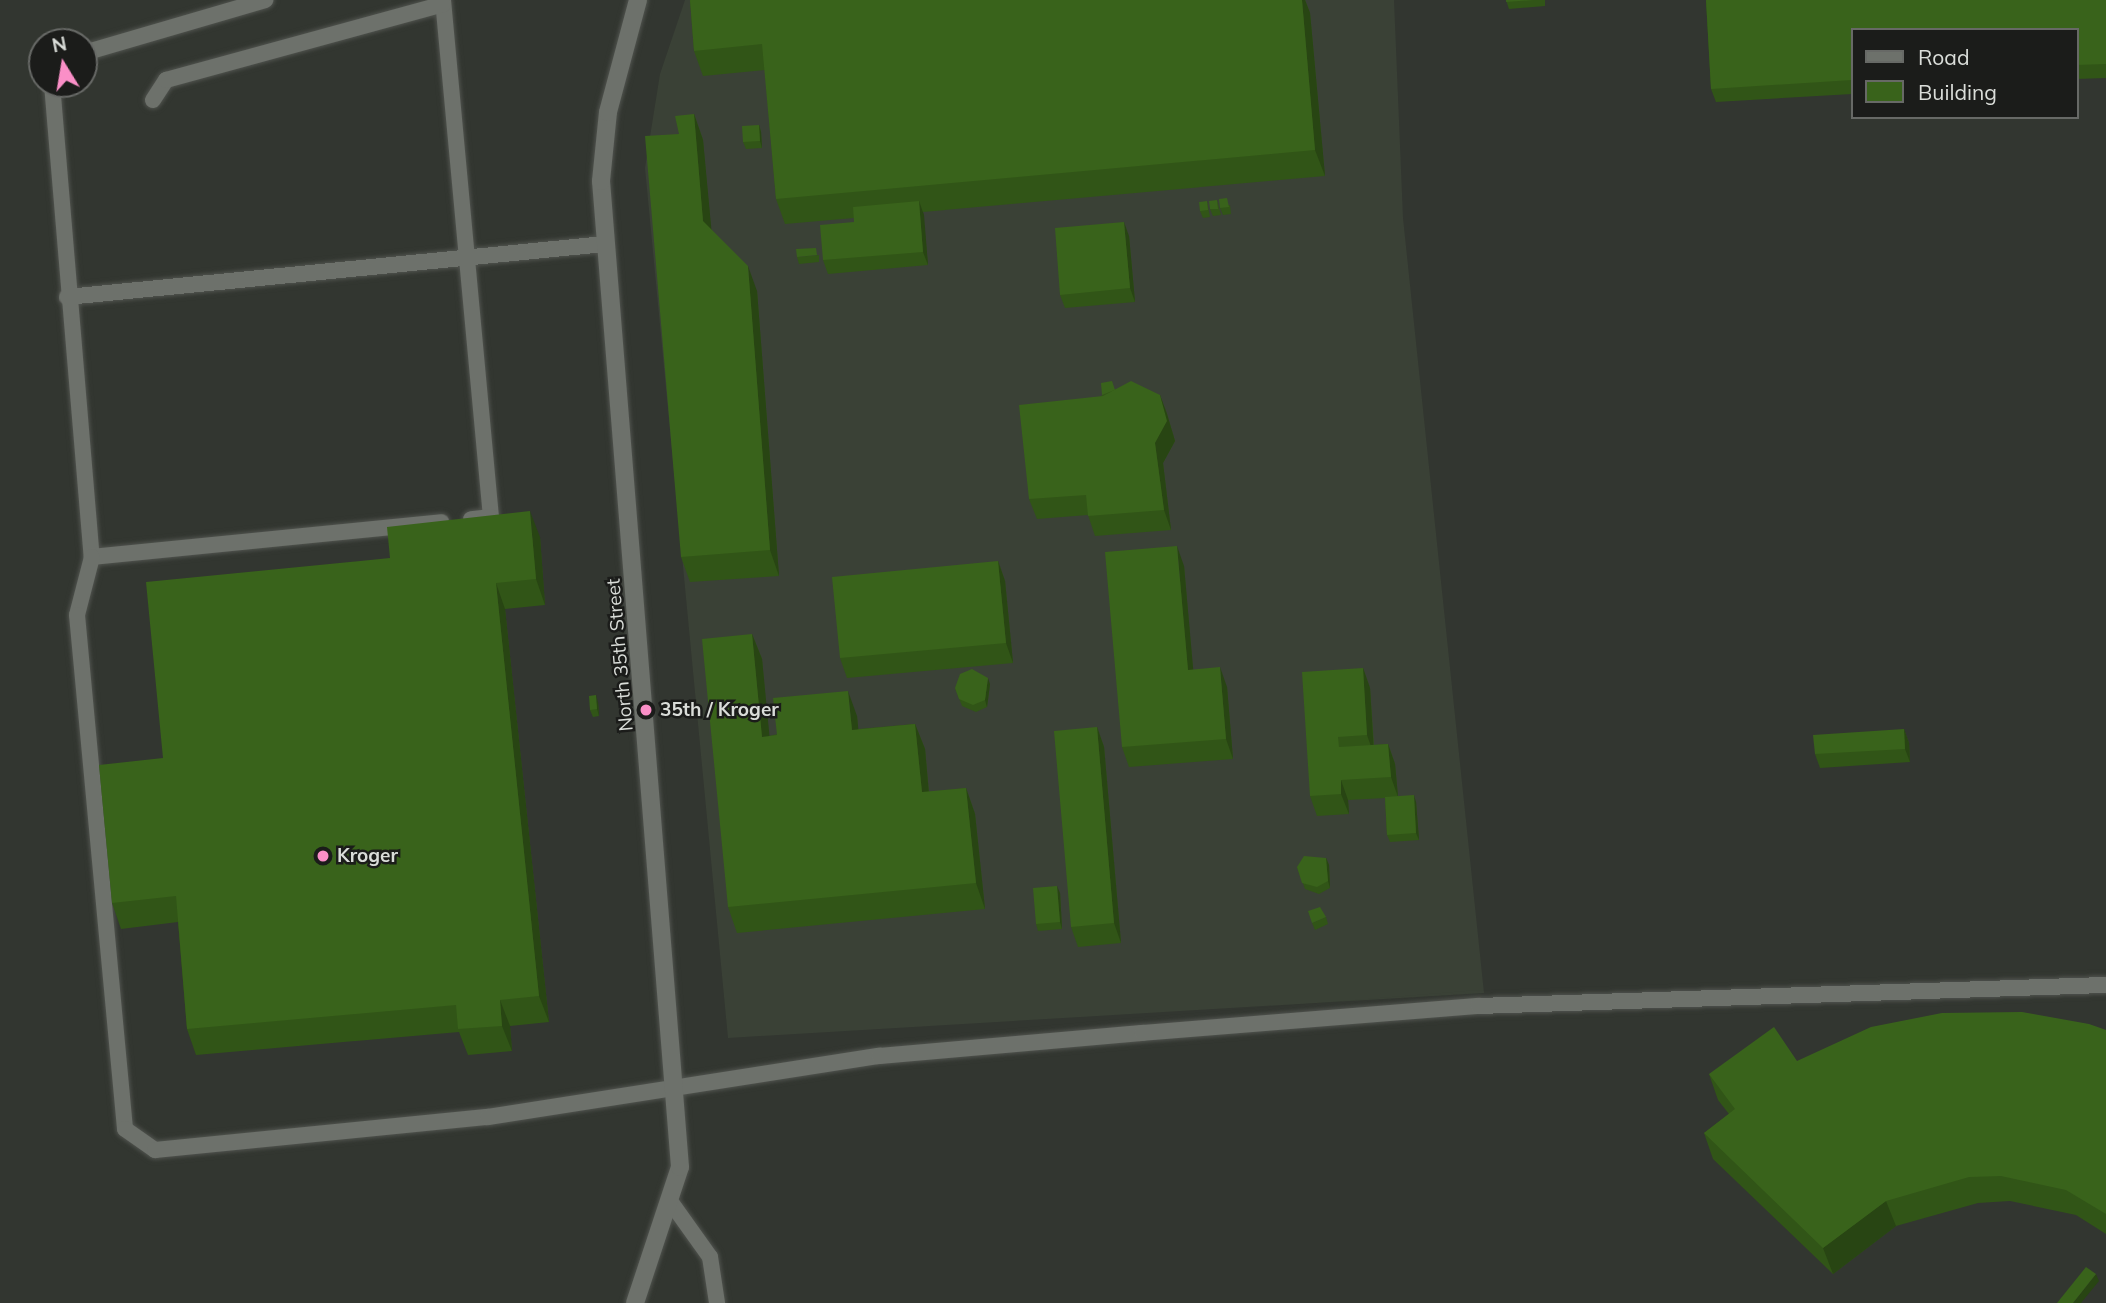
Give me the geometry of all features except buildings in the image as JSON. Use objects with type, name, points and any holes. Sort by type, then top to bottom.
[{"type":"street","name":"North 35th Street","points":[[635,1303],[680,1167],[678,1084],[601,181],[608,112],[638,0]]},
{"type":"lane","points":[[98,49],[265,0]]},
{"type":"lane","points":[[92,557],[491,517],[443,2],[166,80],[153,100]]},
{"type":"lane","points":[[53,98],[67,297],[92,557],[77,615],[125,1129],[155,1150],[488,1117],[678,1084],[879,1056],[1479,1006],[2106,985]]},
{"type":"lane","points":[[67,297],[605,244]]},
{"type":"lane","points":[[670,1201],[710,1257],[717,1303]]},
{"type":"shaded area","points":[[685,0],[1394,0],[1403,218],[1484,993],[728,1038],[645,168],[660,74]]},
{"type":"place","name":"35th / Kroger","points":[[646,710]]},
{"type":"place","name":"Kroger","points":[[323,856]]}]
